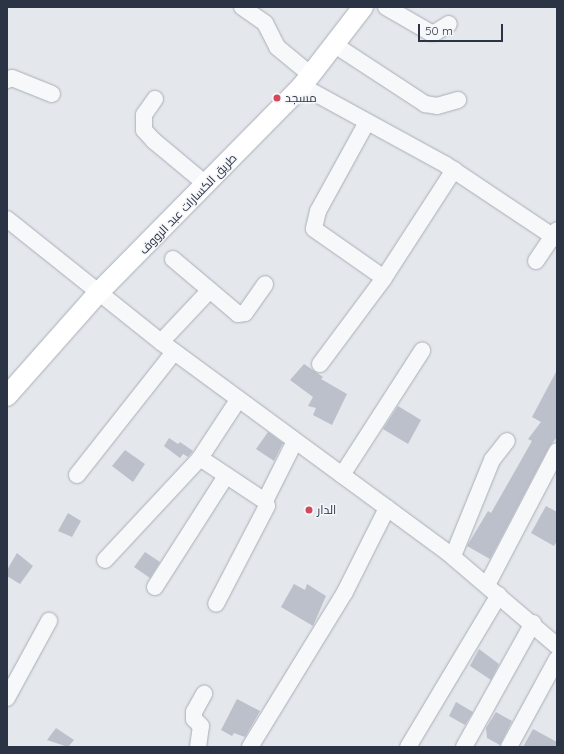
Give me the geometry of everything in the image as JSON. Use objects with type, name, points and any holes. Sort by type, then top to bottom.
[{"type":"main road","name":"طريق الكسارات عبد الرووف","points":[[7,396],[100,291],[207,185],[307,81],[363,7]]},
{"type":"street","points":[[242,7],[265,22],[277,47],[307,81],[367,122],[454,170],[555,235],[536,261]]},
{"type":"street","points":[[386,7],[431,33],[436,32],[449,24]]},
{"type":"street","points":[[335,45],[425,104],[437,106],[458,100]]},
{"type":"street","points":[[7,80],[12,78],[52,94]]},
{"type":"street","points":[[155,99],[144,115],[144,130],[207,185]]},
{"type":"street","points":[[367,122],[318,211],[314,229],[384,278]]},
{"type":"street","points":[[320,364],[384,278],[454,170]]},
{"type":"street","points":[[7,219],[100,291],[174,352],[453,556],[533,623],[557,646]]},
{"type":"street","points":[[173,259],[242,314],[265,284]]},
{"type":"street","points":[[161,342],[210,290]]},
{"type":"street","points":[[342,475],[422,351]]},
{"type":"street","points":[[77,475],[174,352]]},
{"type":"street","points":[[105,560],[200,458],[238,400]]},
{"type":"street","points":[[265,501],[295,441]]},
{"type":"street","points":[[453,556],[480,486],[492,460],[507,441]]},
{"type":"street","points":[[408,747],[493,590],[557,451]]},
{"type":"street","points":[[200,458],[265,501],[267,506],[263,518],[216,604]]},
{"type":"street","points":[[155,588],[226,476]]},
{"type":"street","points":[[250,747],[345,592],[387,508]]},
{"type":"street","points":[[7,698],[49,621]]},
{"type":"street","points":[[464,747],[533,623]]},
{"type":"street","points":[[509,747],[557,659]]},
{"type":"street","points":[[198,747],[201,726],[194,719],[194,712],[204,694]]},
{"type":"building","points":[[304,364],[323,377],[321,379],[347,394],[332,425],[313,415],[316,408],[308,406],[313,397],[290,380]]},
{"type":"building","points":[[557,370],[557,437],[549,447],[490,559],[467,546],[488,511],[491,513],[532,441],[528,439],[541,422],[532,417]]},
{"type":"building","points":[[398,406],[421,420],[408,444],[383,429]]},
{"type":"building","points":[[268,432],[283,443],[274,461],[256,449]]},
{"type":"building","points":[[169,438],[178,444],[180,442],[193,451],[188,457],[183,454],[180,458],[164,446]]},
{"type":"building","points":[[125,450],[145,464],[133,482],[112,466]]},
{"type":"building","points":[[546,506],[557,512],[557,541],[554,546],[531,533]]},
{"type":"building","points":[[68,513],[81,521],[72,537],[58,531]]},
{"type":"building","points":[[145,552],[160,562],[150,578],[134,567]]},
{"type":"building","points":[[17,553],[33,566],[20,584],[7,576],[7,570]]},
{"type":"building","points":[[294,584],[305,590],[307,584],[326,596],[313,626],[281,607]]},
{"type":"building","points":[[479,649],[499,664],[491,680],[470,666]]},
{"type":"building","points":[[237,699],[260,711],[245,737],[234,733],[232,736],[221,730]]},
{"type":"building","points":[[456,702],[473,712],[465,725],[449,716]]},
{"type":"building","points":[[496,712],[512,721],[500,745],[487,738],[486,728]]},
{"type":"building","points":[[56,728],[74,740],[68,747],[47,740]]},
{"type":"building","points":[[533,729],[557,742],[557,747],[523,747]]},
{"type":"place","name":"مسجد","points":[[277,98]]},
{"type":"place","name":"الدار","points":[[309,510]]}]
